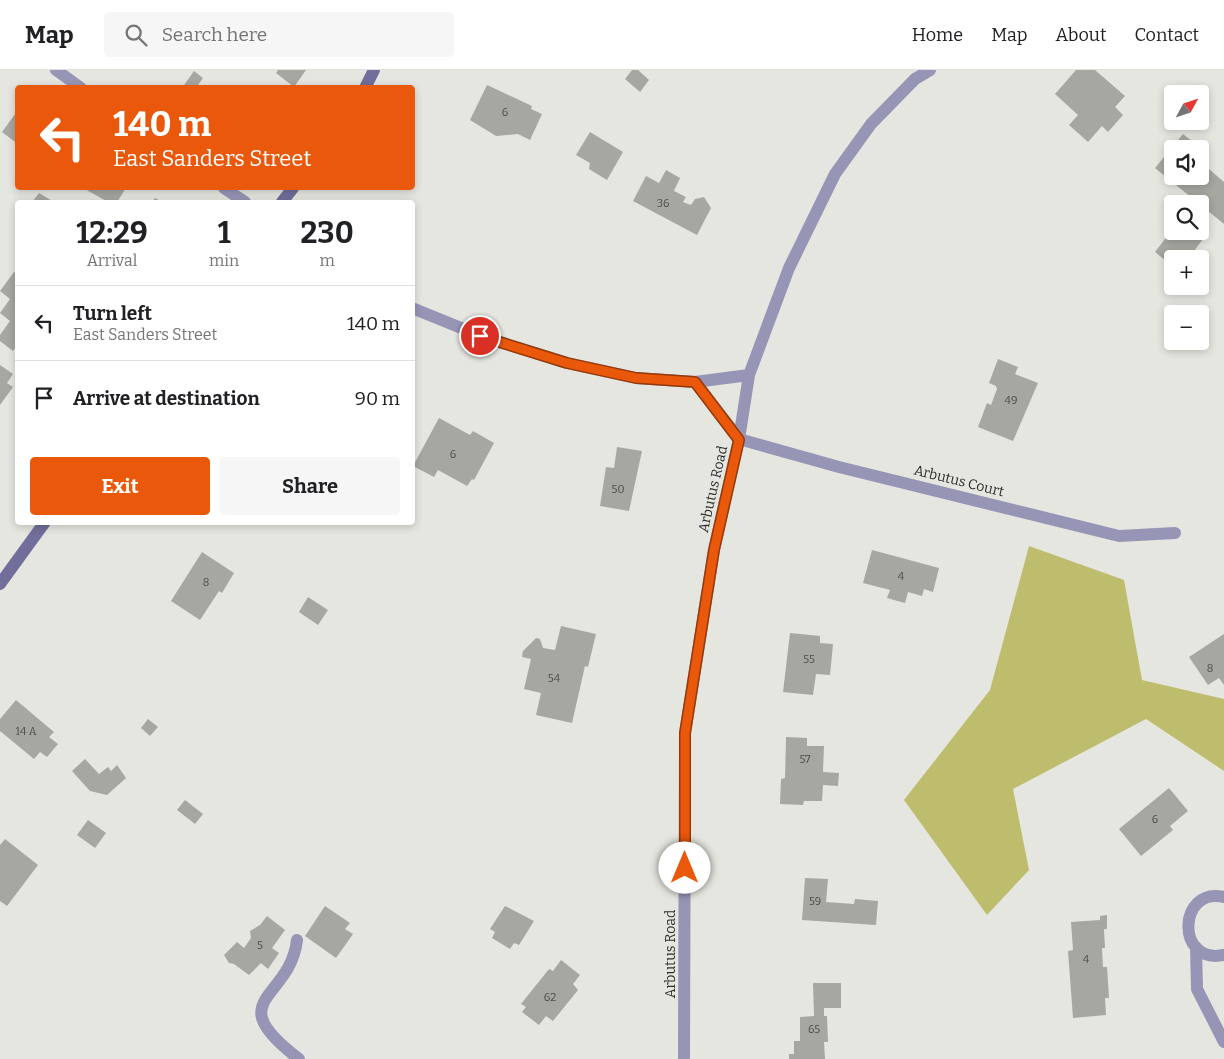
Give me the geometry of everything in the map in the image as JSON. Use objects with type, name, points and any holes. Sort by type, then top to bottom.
[{"type":"main road","points":[[366,85],[374,70]]},
{"type":"main road","points":[[284,200],[291,190]]},
{"type":"main road","points":[[0,584],[44,525]]},
{"type":"street","points":[[56,70],[77,85]]},
{"type":"street","name":"Arbutus Road","points":[[682,1058],[685,733],[714,550],[739,440],[749,375],[789,268],[834,174],[871,124],[915,80],[930,70]]},
{"type":"street","points":[[227,190],[242,200]]},
{"type":"street","points":[[415,309],[480,336],[567,363],[636,378],[695,382],[749,375]]},
{"type":"street","points":[[695,382],[739,440]]},
{"type":"street","name":"Arbutus Court","points":[[739,440],[839,467],[1119,536],[1174,533]]},
{"type":"street","points":[[1224,897],[1209,897],[1200,901],[1188,918],[1187,928],[1190,939],[1196,947],[1212,956],[1224,955]]},
{"type":"street","points":[[297,940],[296,955],[261,1008],[262,1018],[275,1038],[300,1059]]},
{"type":"street","points":[[1196,947],[1196,989],[1224,1042]]},
{"type":"shaded area","points":[[1029,546],[1124,580],[1142,680],[1224,699],[1224,771],[1146,719],[1013,789],[1029,870],[987,915],[904,800],[990,690]]},
{"type":"building","points":[[278,70],[306,70],[295,85],[291,85],[276,73]]},
{"type":"building","points":[[632,70],[638,70],[649,80],[640,92],[625,79]]},
{"type":"building","points":[[1076,70],[1095,70],[1125,96],[1115,107],[1123,115],[1108,132],[1102,126],[1088,142],[1069,125],[1078,115],[1055,94]]},
{"type":"building","points":[[194,71],[203,78],[198,85],[184,85]]},
{"type":"building","points":[[487,85],[532,106],[531,109],[542,114],[530,140],[518,134],[496,136],[470,120]]},
{"type":"building","points":[[15,114],[15,142],[2,132]]},
{"type":"building","points":[[590,132],[623,152],[607,180],[589,169],[590,163],[576,155]]},
{"type":"building","points":[[1183,134],[1191,140],[1178,140]]},
{"type":"building","points":[[1164,157],[1164,175],[1155,168]]},
{"type":"building","points":[[1209,169],[1224,182],[1224,224],[1209,212],[1209,195],[1188,195],[1176,185],[1209,185]]},
{"type":"building","points":[[666,170],[680,178],[674,191],[686,197],[683,202],[691,205],[695,199],[704,197],[711,208],[697,235],[633,201],[646,176],[659,183]]},
{"type":"building","points":[[87,190],[125,190],[118,200],[104,200]]},
{"type":"building","points":[[39,193],[51,200],[34,200]]},
{"type":"building","points":[[1164,240],[1202,240],[1195,250],[1164,250],[1164,259],[1155,252]]},
{"type":"building","points":[[15,272],[15,348],[13,351],[0,341],[0,335],[10,321],[0,313],[10,299],[0,291]]},
{"type":"building","points":[[998,359],[1018,367],[1015,374],[1038,383],[1013,441],[978,427],[987,403],[991,405],[997,389],[996,386],[989,383]]},
{"type":"building","points":[[0,365],[13,374],[7,383],[13,387],[0,405]]},
{"type":"building","points":[[439,418],[470,435],[473,431],[494,443],[474,480],[472,479],[467,486],[438,470],[434,477],[415,467],[415,462]]},
{"type":"building","points":[[617,447],[642,451],[629,511],[600,506],[606,467],[614,468]]},
{"type":"building","points":[[872,550],[939,568],[933,592],[924,589],[922,596],[908,592],[905,603],[887,598],[890,590],[863,583]]},
{"type":"building","points":[[202,552],[234,573],[222,593],[219,591],[200,620],[171,601]]},
{"type":"building","points":[[308,597],[328,610],[318,625],[299,612]]},
{"type":"building","points":[[561,626],[596,634],[588,667],[585,666],[572,723],[536,715],[541,693],[524,689],[531,659],[522,657],[523,651],[536,638],[540,639],[543,648],[555,650]]},
{"type":"building","points":[[790,633],[820,636],[820,643],[833,644],[830,675],[816,674],[813,695],[783,692]]},
{"type":"building","points":[[1224,634],[1224,685],[1219,678],[1208,685],[1189,657]]},
{"type":"building","points":[[16,700],[54,732],[49,737],[58,744],[47,757],[40,752],[34,759],[0,731],[0,719]]},
{"type":"building","points":[[148,719],[158,727],[150,736],[141,728]]},
{"type":"building","points":[[786,737],[807,738],[807,746],[824,746],[823,772],[839,773],[838,786],[823,785],[822,801],[804,801],[803,805],[780,804],[781,779],[785,778]]},
{"type":"building","points":[[85,759],[99,774],[108,767],[111,771],[117,765],[126,778],[107,795],[90,791],[72,771]]},
{"type":"building","points":[[1169,788],[1188,811],[1170,826],[1173,830],[1141,856],[1119,829]]},
{"type":"building","points":[[185,800],[203,814],[195,824],[177,810]]},
{"type":"building","points":[[88,820],[106,833],[95,848],[77,835]]},
{"type":"building","points":[[5,839],[38,865],[7,906],[0,901],[0,845]]},
{"type":"building","points":[[805,878],[828,879],[826,902],[854,904],[855,899],[878,901],[876,925],[802,920]]},
{"type":"building","points":[[325,906],[350,923],[345,929],[353,934],[336,958],[305,936]]},
{"type":"building","points":[[505,906],[534,921],[519,945],[514,943],[510,949],[492,938],[495,932],[490,929]]},
{"type":"building","points":[[1107,915],[1107,929],[1104,929],[1105,948],[1102,948],[1103,967],[1107,967],[1109,998],[1105,998],[1106,1015],[1073,1018],[1068,951],[1073,950],[1071,922],[1100,920],[1100,916]]},
{"type":"building","points":[[267,916],[285,930],[272,948],[279,953],[268,969],[261,963],[249,975],[234,964],[229,963],[224,955],[237,942],[244,948],[251,938],[250,931],[260,925]]},
{"type":"building","points":[[561,960],[580,975],[573,984],[578,990],[553,1021],[546,1016],[539,1025],[522,1012],[526,1007],[521,1004],[549,969],[553,971]]},
{"type":"building","points":[[813,983],[841,983],[841,1008],[824,1008],[824,1016],[827,1016],[828,1042],[824,1042],[825,1059],[789,1059],[789,1054],[794,1054],[794,1041],[800,1041],[800,1017],[814,1016]]},
{"type":"route","points":[[480,336],[567,363],[636,378],[695,382],[739,440],[714,550],[685,733],[685,868]]}]
